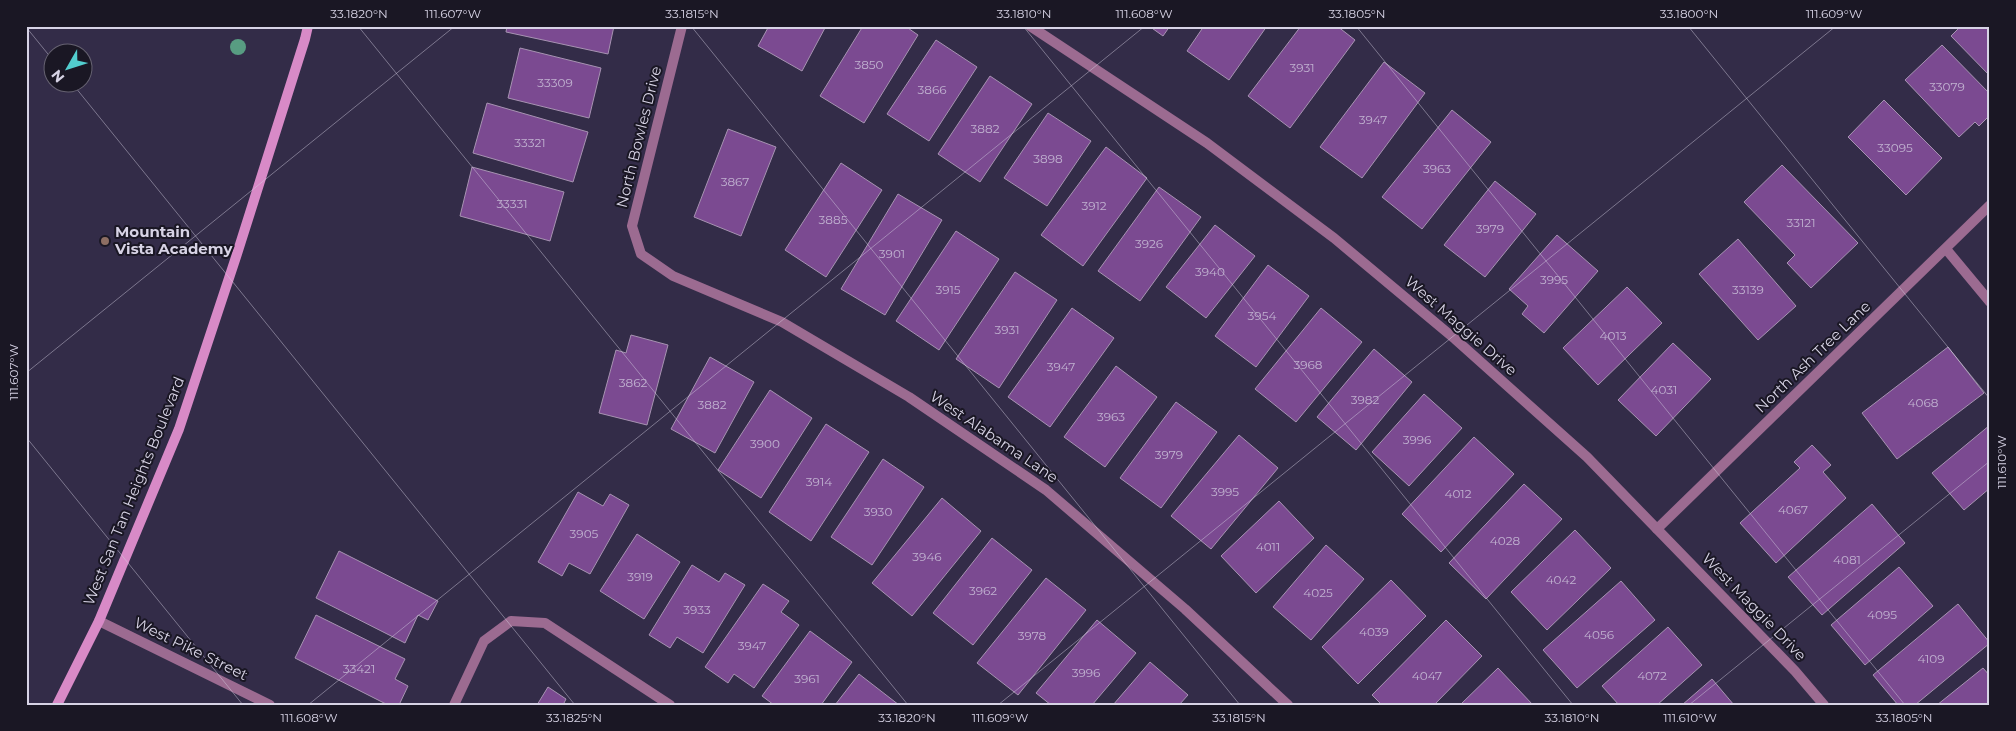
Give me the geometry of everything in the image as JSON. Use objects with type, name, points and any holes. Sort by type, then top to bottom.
[{"type":"street","name":"West San Tan Heights Boulevard","points":[[57,705],[99,621],[179,429],[236,257],[308,26]]},
{"type":"street","name":"North Bowles Drive","points":[[641,254],[632,226],[682,26]]},
{"type":"street","name":"West Maggie Drive","points":[[1030,26],[1207,143],[1334,238],[1455,339],[1587,457],[1795,671],[1824,705]]},
{"type":"street","name":"North Ash Tree Lane","points":[[1657,529],[1990,205]]},
{"type":"street","points":[[1946,249],[1990,302]]},
{"type":"street","name":"West Alabama Lane","points":[[641,254],[673,276],[782,322],[909,397],[1046,490],[1185,609],[1288,705]]},
{"type":"street","name":"West Pike Street","points":[[99,621],[270,705]]},
{"type":"street","points":[[454,705],[484,641],[511,621],[545,623],[670,705]]},
{"type":"building","points":[[507,26],[614,26],[608,54],[506,32]]},
{"type":"building","points":[[769,26],[826,26],[802,71],[758,46]]},
{"type":"building","points":[[863,26],[905,26],[918,35],[864,123],[820,96]]},
{"type":"building","points":[[1149,26],[1170,26],[1163,36]]},
{"type":"building","points":[[1204,26],[1267,26],[1229,80],[1187,51]]},
{"type":"building","points":[[1301,26],[1337,26],[1355,40],[1290,128],[1248,96]]},
{"type":"building","points":[[1961,26],[1990,26],[1990,76],[1951,36]]},
{"type":"building","points":[[936,40],[977,67],[929,141],[887,114]]},
{"type":"building","points":[[1942,45],[1990,94],[1990,115],[1979,126],[1975,122],[1959,137],[1905,80]]},
{"type":"building","points":[[520,48],[601,68],[589,118],[508,98]]},
{"type":"building","points":[[1384,62],[1425,93],[1362,178],[1320,147]]},
{"type":"building","points":[[990,76],[1032,104],[980,182],[938,154]]},
{"type":"building","points":[[1884,100],[1942,158],[1906,195],[1848,137]]},
{"type":"building","points":[[487,103],[588,132],[573,182],[473,153]]},
{"type":"building","points":[[1452,110],[1491,142],[1422,229],[1382,197]]},
{"type":"building","points":[[1048,113],[1091,141],[1047,206],[1004,178]]},
{"type":"building","points":[[728,129],[776,147],[741,236],[694,217]]},
{"type":"building","points":[[1106,147],[1147,178],[1083,266],[1041,235]]},
{"type":"building","points":[[841,163],[882,190],[826,277],[785,250]]},
{"type":"building","points":[[1782,165],[1858,243],[1811,288],[1787,263],[1795,255],[1744,202]]},
{"type":"building","points":[[472,167],[564,192],[550,241],[460,216]]},
{"type":"building","points":[[1495,181],[1536,214],[1485,277],[1444,245]]},
{"type":"building","points":[[1159,187],[1201,217],[1140,301],[1098,271]]},
{"type":"building","points":[[898,194],[942,220],[885,315],[841,289]]},
{"type":"building","points":[[1215,225],[1255,256],[1206,318],[1166,287]]},
{"type":"building","points":[[956,231],[999,259],[939,350],[896,321]]},
{"type":"building","points":[[1557,235],[1598,271],[1544,333],[1522,314],[1528,306],[1509,289]]},
{"type":"building","points":[[1738,239],[1796,306],[1758,340],[1699,274]]},
{"type":"building","points":[[1268,265],[1309,296],[1256,367],[1215,336]]},
{"type":"building","points":[[1015,272],[1057,300],[999,388],[956,359]]},
{"type":"building","points":[[1627,287],[1662,323],[1598,385],[1563,348]]},
{"type":"building","points":[[1072,308],[1114,338],[1050,427],[1008,397]]},
{"type":"building","points":[[1321,308],[1362,342],[1296,422],[1255,389]]},
{"type":"building","points":[[631,335],[668,345],[647,425],[599,413],[616,350],[626,353]]},
{"type":"building","points":[[1673,343],[1711,379],[1656,436],[1618,400]]},
{"type":"building","points":[[1948,347],[1984,393],[1897,459],[1862,413]]},
{"type":"building","points":[[1374,349],[1412,382],[1356,450],[1317,417]]},
{"type":"building","points":[[710,357],[754,382],[715,453],[671,429]]},
{"type":"building","points":[[1116,366],[1157,397],[1105,467],[1064,437]]},
{"type":"building","points":[[770,390],[812,418],[761,498],[718,470]]},
{"type":"building","points":[[1424,394],[1462,428],[1409,486],[1372,452]]},
{"type":"building","points":[[1176,402],[1217,432],[1161,508],[1120,478]]},
{"type":"building","points":[[826,424],[869,452],[811,541],[769,512]]},
{"type":"building","points":[[1990,425],[1990,488],[1964,510],[1932,473]]},
{"type":"building","points":[[1239,435],[1278,468],[1211,549],[1171,516]]},
{"type":"building","points":[[1474,437],[1514,474],[1441,552],[1402,514]]},
{"type":"building","points":[[1812,445],[1831,465],[1823,472],[1846,498],[1776,563],[1740,523],[1800,468],[1794,462]]},
{"type":"building","points":[[883,459],[924,487],[872,565],[831,537]]},
{"type":"building","points":[[1524,484],[1562,519],[1486,599],[1449,563]]},
{"type":"building","points":[[578,492],[603,506],[610,494],[629,505],[590,574],[569,563],[562,576],[538,562]]},
{"type":"building","points":[[942,498],[981,531],[912,616],[872,583]]},
{"type":"building","points":[[1279,501],[1314,538],[1256,593],[1221,556]]},
{"type":"building","points":[[1872,504],[1905,543],[1822,615],[1788,577]]},
{"type":"building","points":[[1575,530],[1611,568],[1547,630],[1511,592]]},
{"type":"building","points":[[637,534],[680,562],[644,619],[600,591]]},
{"type":"building","points":[[992,538],[1032,570],[973,645],[933,613]]},
{"type":"building","points":[[1326,545],[1364,579],[1311,640],[1273,607]]},
{"type":"building","points":[[339,551],[438,601],[428,620],[418,615],[405,643],[316,598]]},
{"type":"building","points":[[692,565],[719,582],[725,573],[745,585],[703,653],[677,637],[670,648],[649,635]]},
{"type":"building","points":[[1899,567],[1933,606],[1865,665],[1831,625]]},
{"type":"building","points":[[1046,578],[1086,610],[1018,695],[977,663]]},
{"type":"building","points":[[1391,580],[1426,616],[1358,684],[1322,647]]},
{"type":"building","points":[[1621,581],[1655,620],[1577,688],[1543,650]]},
{"type":"building","points":[[763,584],[789,601],[781,612],[799,625],[754,688],[734,674],[728,683],[705,667]]},
{"type":"building","points":[[1958,604],[1990,643],[1915,705],[1898,705],[1873,675]]},
{"type":"building","points":[[316,615],[405,659],[395,679],[408,686],[399,705],[388,705],[295,658]]},
{"type":"building","points":[[1097,620],[1136,653],[1092,705],[1051,705],[1036,693]]},
{"type":"building","points":[[1446,620],[1482,656],[1434,705],[1382,705],[1372,695]]},
{"type":"building","points":[[1668,627],[1702,665],[1657,705],[1619,705],[1602,686]]},
{"type":"building","points":[[810,631],[852,662],[821,705],[774,705],[762,696]]},
{"type":"building","points":[[1150,662],[1188,695],[1179,705],[1113,705]]},
{"type":"building","points":[[1498,668],[1533,705],[1460,705]]},
{"type":"building","points":[[1983,668],[1990,676],[1990,705],[1937,705]]},
{"type":"building","points":[[859,674],[899,705],[835,705]]},
{"type":"building","points":[[1712,679],[1734,705],[1682,705]]},
{"type":"building","points":[[548,687],[566,699],[563,705],[537,705]]},
{"type":"place","name":"Mountain Vista Academy","points":[[105,241]]}]
